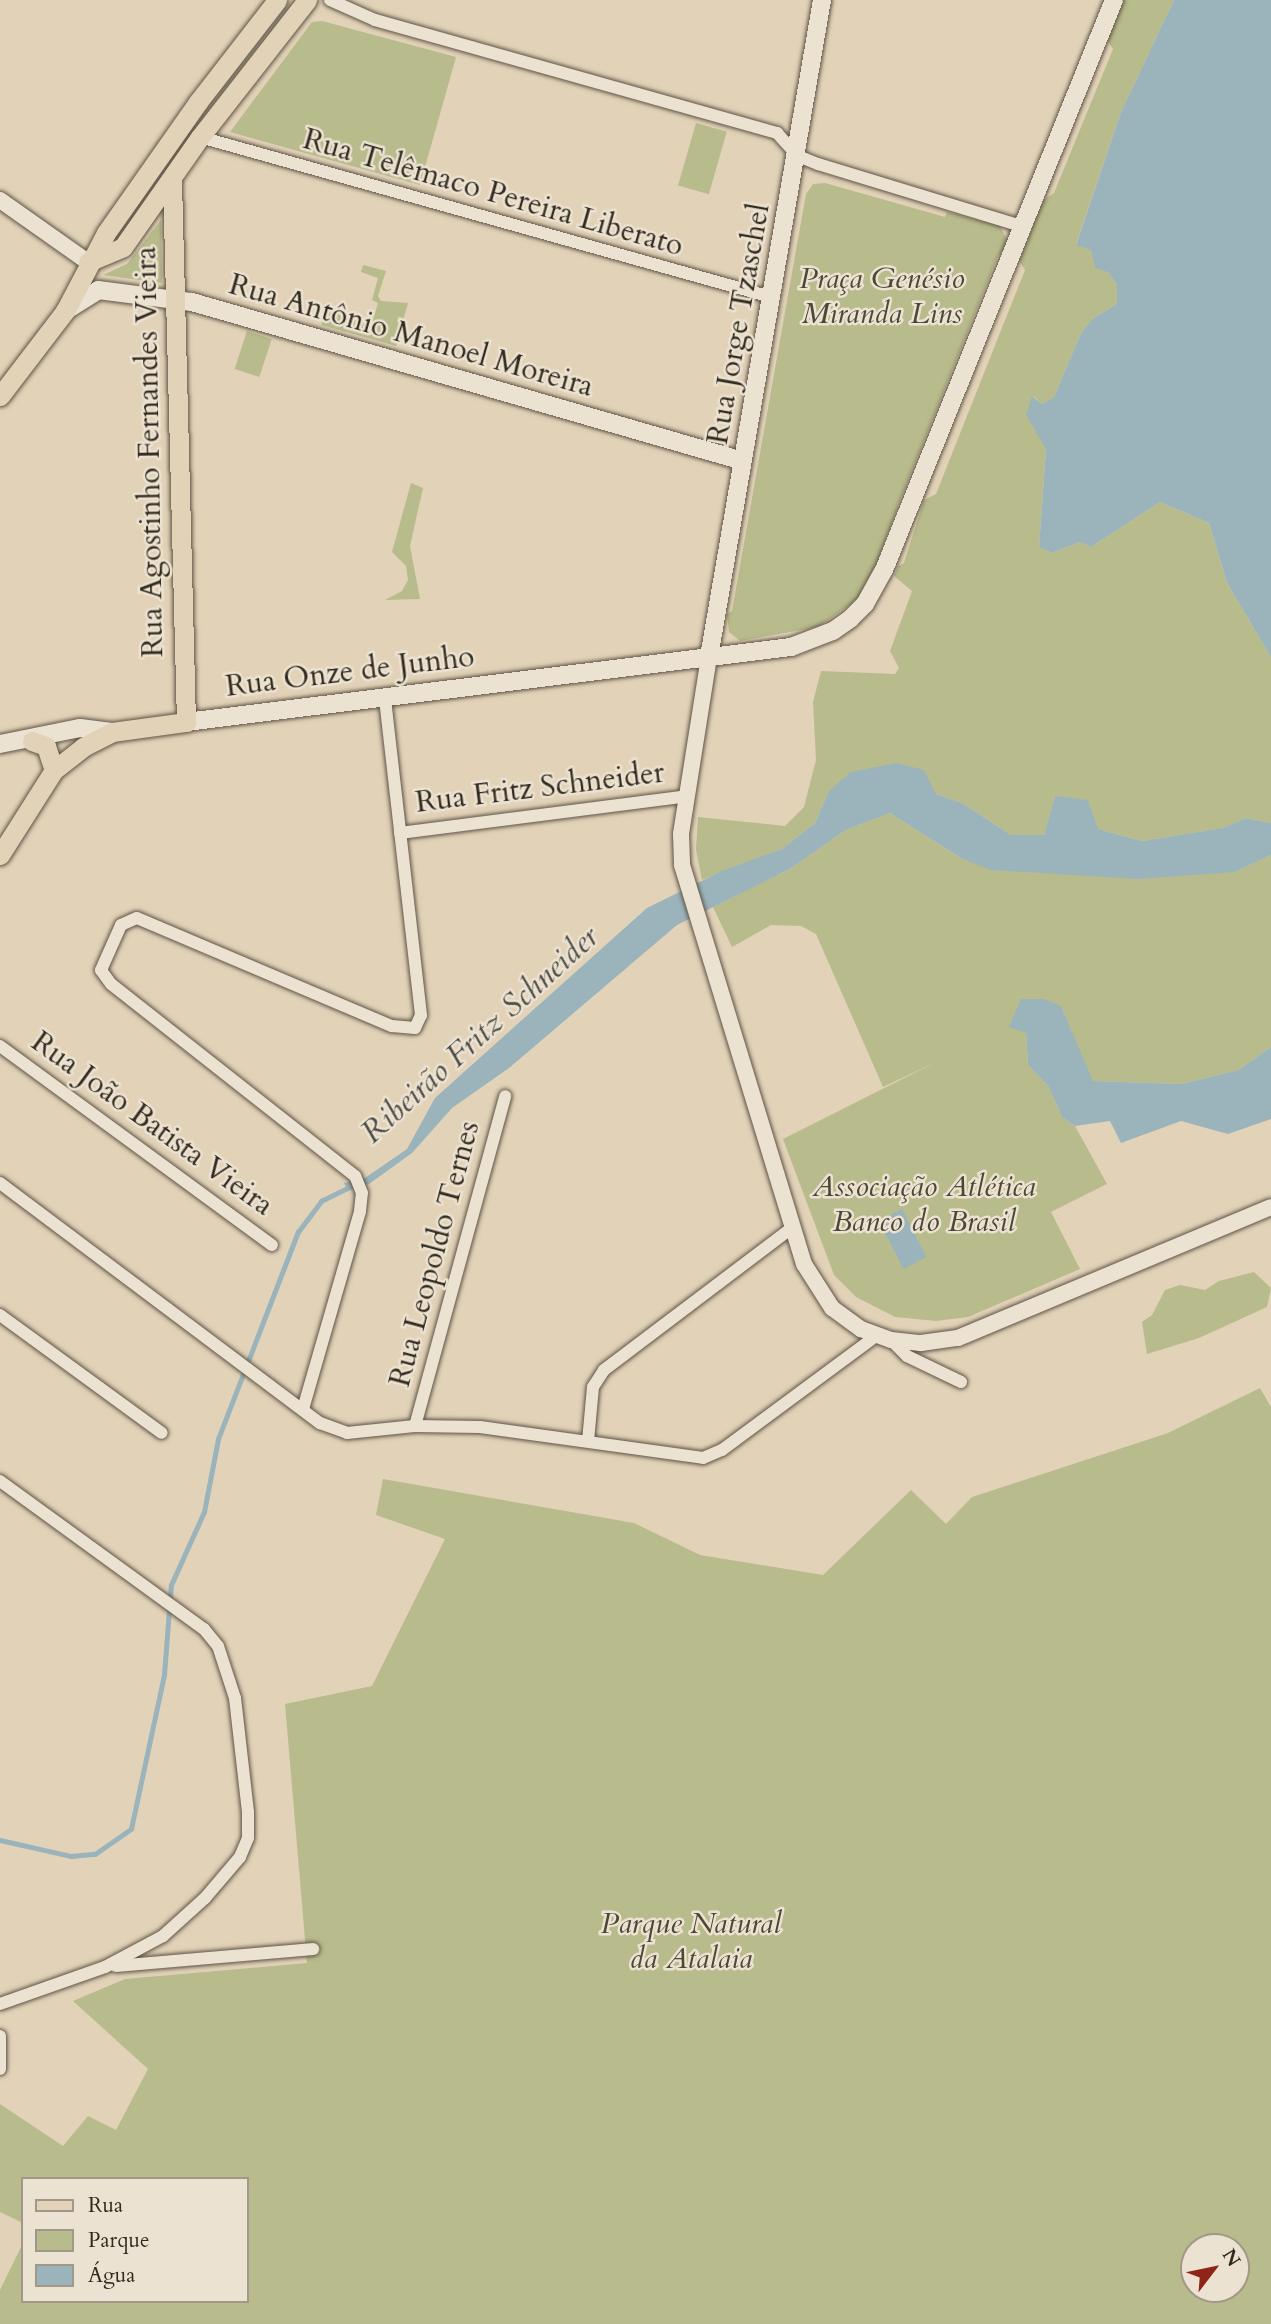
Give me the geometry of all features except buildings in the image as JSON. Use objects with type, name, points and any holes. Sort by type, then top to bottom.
[{"type":"main road","points":[[0,396],[65,311],[88,262],[198,102],[277,0]]},
{"type":"main road","points":[[88,262],[123,247],[200,137],[307,0]]},
{"type":"main road","name":"Rua Jorge Tzaschel","points":[[709,657],[798,156],[822,0]]},
{"type":"main road","name":"Rua Onze de Junho","points":[[0,744],[32,741],[47,733],[80,728],[112,732],[709,657],[809,643],[833,631],[864,604],[892,551],[1114,0]]},
{"type":"main road","name":"Rua Agostinho Fernandes Vieira","points":[[172,180],[186,722]]},
{"type":"main road","name":"Rua Antônio Manoel Moreira","points":[[65,311],[98,290],[177,300],[743,461]]},
{"type":"main road","points":[[0,855],[54,770],[112,732]]},
{"type":"main road","points":[[32,741],[46,746],[54,770]]},
{"type":"street","points":[[330,0],[375,20],[777,133],[798,156],[1024,227]]},
{"type":"street","name":"Rua Telêmaco Pereira Liberato","points":[[200,137],[771,297]]},
{"type":"street","points":[[0,201],[88,262]]},
{"type":"street","points":[[709,657],[681,849],[685,883],[792,1228],[819,1293],[846,1320],[883,1338],[907,1356],[961,1382]]},
{"type":"street","points":[[303,1409],[362,1193],[355,1175],[103,975],[121,925],[137,918],[393,1026],[415,1028],[421,1015],[385,698]]},
{"type":"street","name":"Rua Fritz Schneider","points":[[400,833],[687,796]]},
{"type":"street","name":"Rua João Batista Vieira","points":[[0,1046],[272,1245]]},
{"type":"street","name":"Rua Leopoldo Ternes","points":[[415,1426],[505,1096]]},
{"type":"street","points":[[0,1182],[320,1423],[348,1433],[415,1426],[480,1427],[694,1457],[713,1456],[883,1338],[921,1343],[967,1334],[1271,1208]]},
{"type":"street","points":[[588,1441],[593,1387],[604,1370],[792,1228]]},
{"type":"street","points":[[0,1315],[162,1433]]},
{"type":"street","points":[[0,1481],[204,1629],[227,1666],[235,1698],[248,1838],[240,1857],[205,1898],[163,1936],[105,1967],[0,2004]]},
{"type":"street","points":[[105,1967],[313,1949]]},
{"type":"street","points":[[0,2036],[0,2069]]},
{"type":"green space","points":[[1122,0],[1174,0],[1121,112],[1076,244],[1091,249],[1117,285],[1117,304],[1092,319],[1081,333],[1054,397],[1042,404],[1033,396],[1046,449],[1039,547],[1052,553],[1079,542],[1091,547],[1160,502],[1209,523],[1227,583],[1271,657],[1271,823],[1246,818],[1224,828],[1142,841],[1098,829],[1055,796],[1044,835],[1011,835],[962,803],[936,794],[829,791],[815,823],[782,849],[702,880],[696,850],[698,817],[785,826],[804,807],[816,760],[813,702],[821,671],[895,674],[899,668],[890,651],[912,591],[894,576],[898,566],[904,563],[924,500],[936,494],[1025,270],[1019,261],[1043,200],[1054,193],[1113,49],[1107,40]]},
{"type":"green space","points":[[322,21],[456,57],[420,185],[230,132],[312,22]]},
{"type":"green space","points":[[696,123],[727,132],[709,194],[678,185]]},
{"type":"green space","name":"Praça Genésio Miranda Lins","points":[[825,183],[945,217],[947,212],[1000,226],[1008,242],[997,258],[899,503],[880,554],[883,559],[858,599],[818,627],[740,641],[729,632],[727,614],[732,611],[806,194],[813,184]]},
{"type":"green space","points":[[161,220],[162,283],[103,275],[127,264]]},
{"type":"green space","points":[[363,265],[386,271],[378,296],[381,301],[408,303],[396,346],[321,325],[328,310],[371,327],[378,303],[372,300],[378,278],[361,272]]},
{"type":"green space","points":[[247,331],[272,339],[259,377],[235,369]]},
{"type":"green space","points":[[411,483],[423,488],[410,546],[420,599],[385,600],[402,591],[408,580],[406,566],[392,552]]},
{"type":"green space","name":"Associação Atlética Banco do Brasil","points":[[890,813],[959,857],[1235,872],[1271,855],[1271,1047],[1238,1070],[1182,1084],[1092,1081],[1061,1006],[1026,1033],[1028,1065],[1048,1086],[1062,1117],[1075,1126],[1107,1184],[1051,1212],[1080,1269],[968,1317],[936,1321],[895,1317],[856,1297],[834,1275],[783,1139],[938,1061],[883,1087],[816,934],[801,926],[771,925],[732,947],[713,907],[790,869],[846,830]]},
{"type":"green space","points":[[1254,1272],[1271,1288],[1267,1307],[1199,1338],[1147,1354],[1142,1322],[1152,1315],[1165,1290],[1180,1285],[1205,1290],[1219,1281]]},
{"type":"green space","name":"Parque Natural da Atalaia","points":[[1260,1388],[1271,1407],[1271,2324],[0,2324],[0,2290],[21,2247],[21,2303],[248,2303],[248,2177],[21,2177],[21,2222],[0,2212],[0,2104],[63,2146],[88,2116],[116,2130],[148,2069],[73,2001],[125,1979],[307,1963],[285,1704],[372,1686],[445,1539],[376,1515],[383,1479],[634,1523],[700,1555],[823,1575],[911,1490],[946,1524],[972,1497],[1168,1433]]},
{"type":"water","points":[[1174,0],[1271,0],[1271,657],[1227,583],[1209,523],[1160,502],[1091,547],[1079,542],[1052,553],[1039,547],[1046,449],[1026,415],[1032,396],[1042,404],[1054,397],[1081,333],[1092,319],[1117,304],[1117,285],[1108,272],[1095,268],[1091,250],[1076,245],[1121,112]]},
{"type":"water","points":[[896,763],[924,770],[936,794],[962,803],[1011,835],[1044,835],[1055,796],[1088,800],[1098,829],[1142,841],[1223,828],[1246,818],[1271,823],[1271,855],[1235,872],[1138,879],[990,870],[959,857],[890,813],[846,830],[790,869],[677,925],[509,1068],[452,1108],[412,1153],[369,1184],[348,1191],[344,1183],[365,1178],[407,1149],[435,1098],[647,908],[722,871],[782,849],[815,823],[829,791],[851,772]]},
{"type":"water","points":[[1021,999],[1044,999],[1061,1006],[1093,1081],[1182,1084],[1238,1070],[1271,1047],[1271,1119],[1228,1134],[1181,1121],[1121,1143],[1110,1121],[1075,1126],[1062,1117],[1048,1086],[1028,1065],[1026,1033],[1009,1027]]},
{"type":"water","points":[[902,1209],[927,1257],[903,1269],[879,1221]]},
{"type":"waterway","name":"Ribeirão Fritz Schneider","points":[[0,1840],[71,1856],[95,1854],[131,1829],[164,1675],[171,1585],[204,1512],[218,1439],[298,1232],[321,1201],[352,1186]]}]
